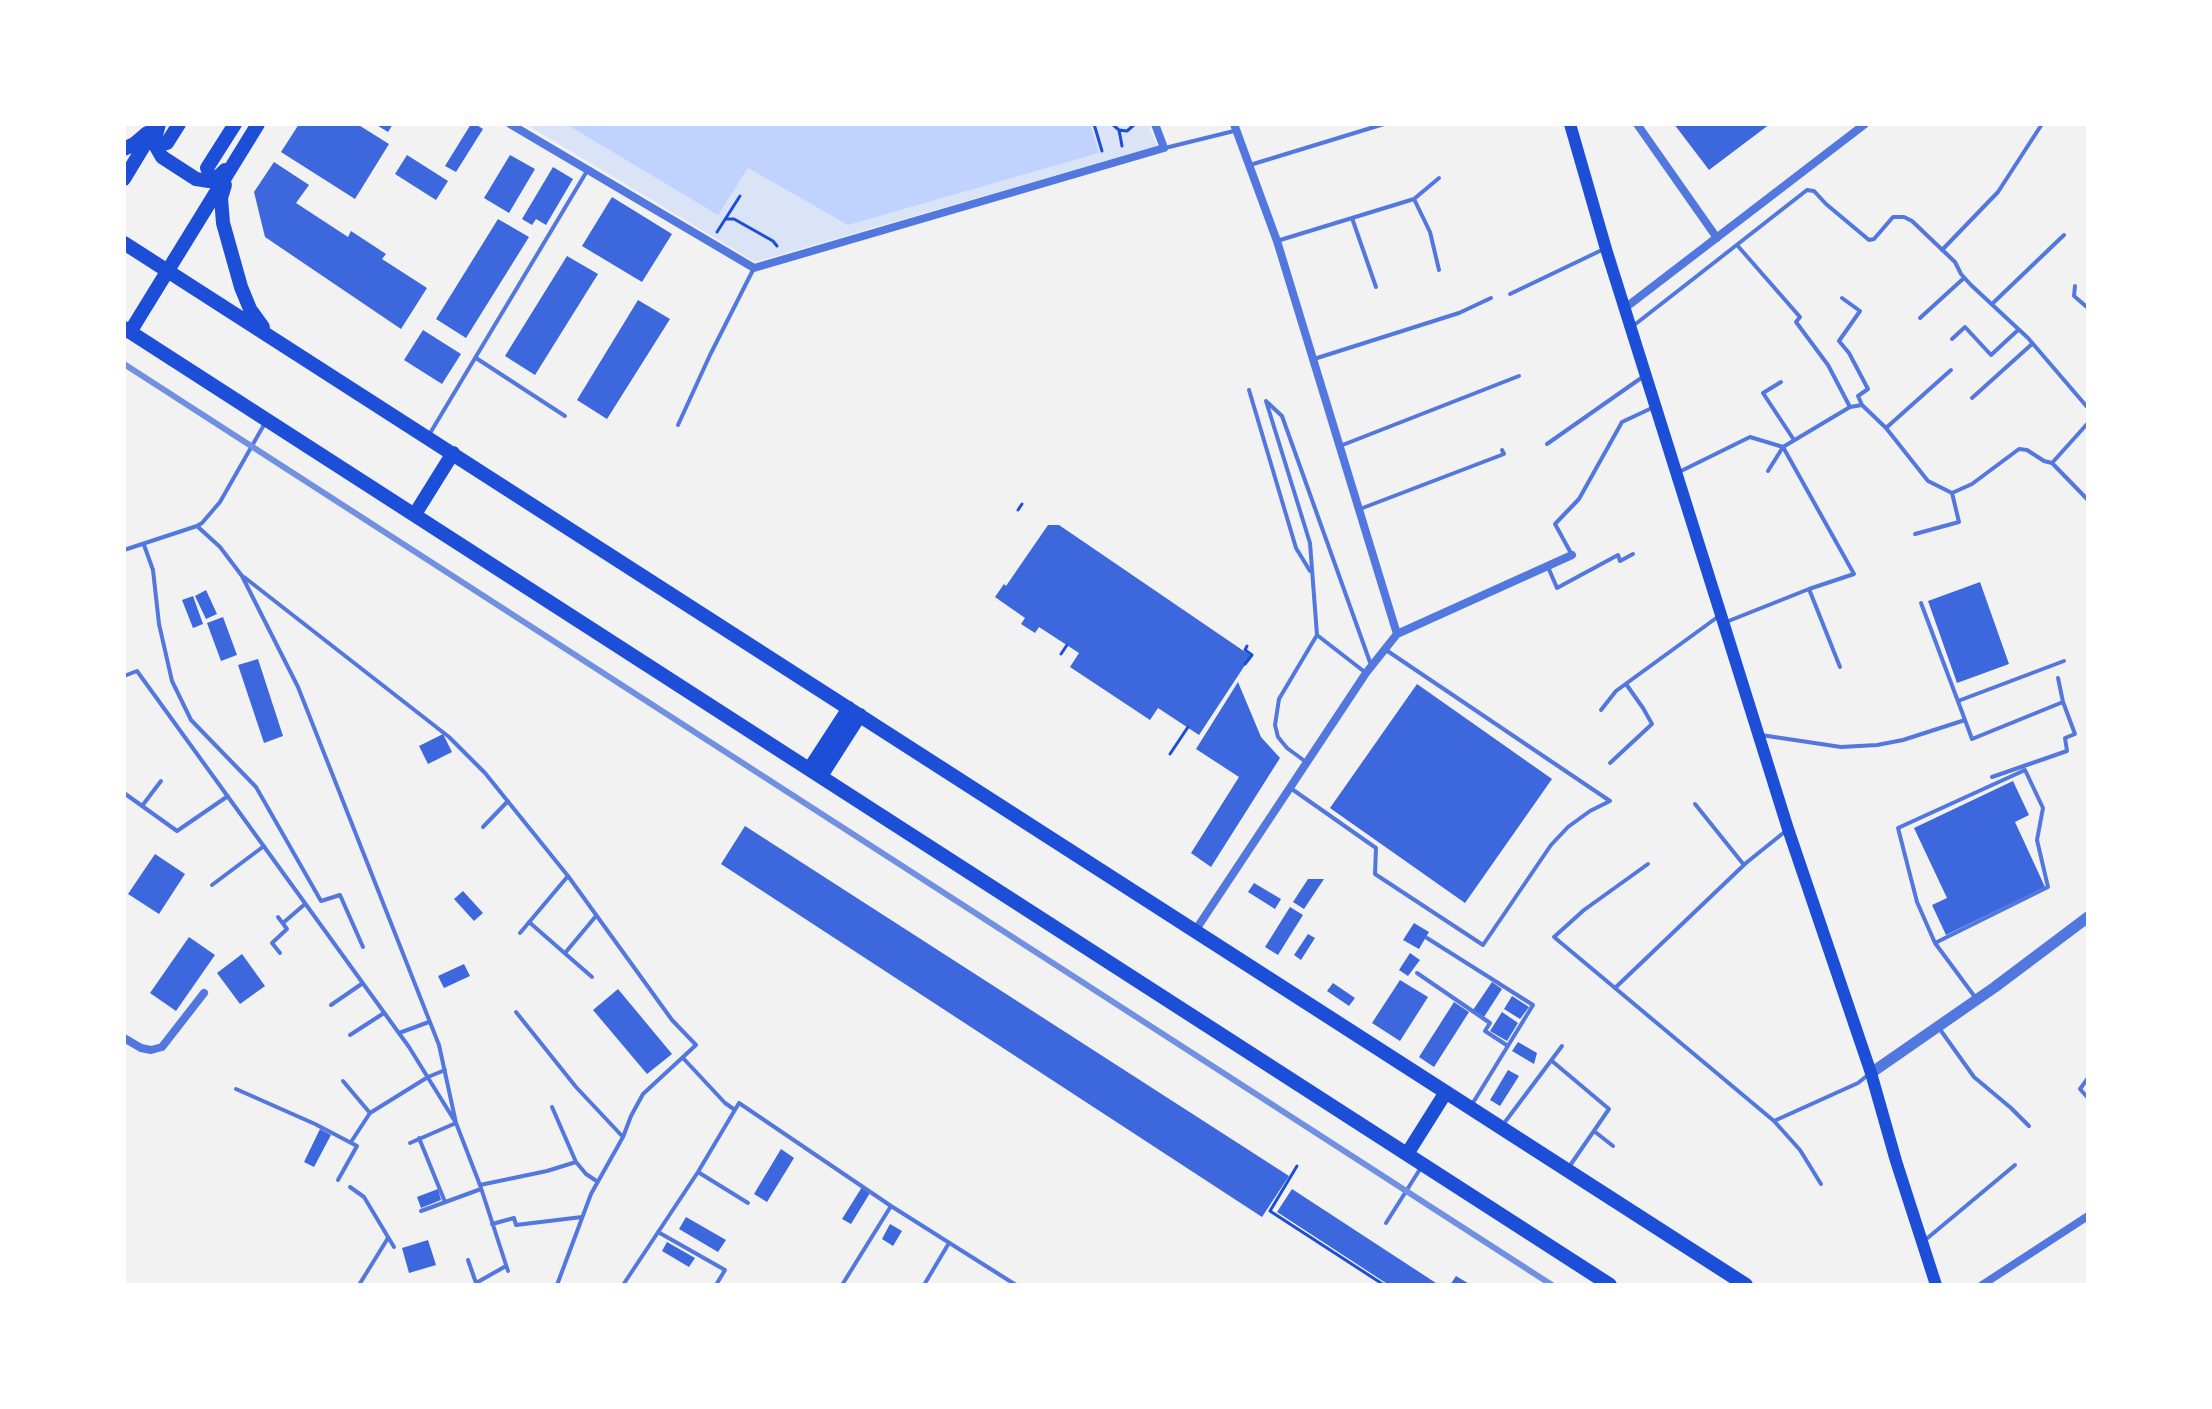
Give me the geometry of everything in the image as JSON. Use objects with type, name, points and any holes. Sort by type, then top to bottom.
[{"type":"main road","points":[[124,149],[157,124]]},
{"type":"main road","points":[[157,124],[154,143],[162,157],[196,179],[209,181],[220,175],[241,152]]},
{"type":"main road","points":[[124,179],[157,124]]},
{"type":"main road","points":[[167,143],[179,124]]},
{"type":"main road","points":[[207,168],[235,124]]},
{"type":"main road","points":[[258,124],[168,271],[127,330],[1610,1285]]},
{"type":"main road","points":[[1571,124],[1606,249],[1788,829],[1871,1073],[1936,1285]]},
{"type":"main road","points":[[241,152],[221,198],[221,215],[250,309],[273,338]]},
{"type":"main road","points":[[124,243],[1746,1285]]},
{"type":"main road","points":[[415,514],[453,453]]},
{"type":"main road","points":[[815,772],[854,711]]},
{"type":"main road","points":[[1407,1154],[1446,1092]]},
{"type":"street","points":[[510,124],[754,268],[1164,148],[1155,124]]},
{"type":"street","points":[[1637,124],[1717,238]]},
{"type":"street","points":[[1625,308],[1865,124]]},
{"type":"street","points":[[1235,127],[1277,241],[1397,634]]},
{"type":"street","points":[[1195,931],[1369,669],[1397,634],[1572,555]]},
{"type":"street","points":[[1871,1073],[2088,917]]},
{"type":"street","points":[[124,1038],[141,1048],[151,1050],[162,1047],[204,993]]},
{"type":"street","points":[[1982,1285],[2088,1216]]},
{"type":"lane","points":[[1250,165],[1384,124]]},
{"type":"lane","points":[[1942,250],[1998,192],[2042,124]]},
{"type":"lane","points":[[1164,148],[1235,127]]},
{"type":"lane","points":[[428,437],[587,171]]},
{"type":"lane","points":[[1277,241],[1414,199],[1439,178]]},
{"type":"lane","points":[[1631,327],[1807,190],[1814,191],[1867,240],[1874,239],[1893,217],[1912,221],[1955,262],[1964,278],[2032,344],[2088,408]]},
{"type":"lane","points":[[1414,199],[1430,232],[1439,270]]},
{"type":"lane","points":[[1352,218],[1376,287]]},
{"type":"lane","points":[[1992,304],[2064,235]]},
{"type":"lane","points":[[1737,245],[1800,317],[1796,322],[1828,365],[1850,407]]},
{"type":"lane","points":[[1510,294],[1606,249]]},
{"type":"lane","points":[[678,425],[754,268]]},
{"type":"lane","points":[[1920,318],[1964,278]]},
{"type":"lane","points":[[2075,286],[2074,296],[2088,308]]},
{"type":"lane","points":[[1314,359],[1459,313],[1491,298]]},
{"type":"lane","points":[[1842,298],[1860,311],[1839,341],[1868,389],[1858,396],[1862,405],[1886,428],[1928,481],[1952,493],[1972,484],[2019,449],[2052,463],[2088,500]]},
{"type":"lane","points":[[1952,339],[1965,327],[1991,355],[2018,330]]},
{"type":"lane","points":[[1972,398],[2032,344]]},
{"type":"lane","points":[[476,358],[565,416]]},
{"type":"lane","points":[[1886,428],[1951,370]]},
{"type":"lane","points":[[1547,444],[1646,375]]},
{"type":"lane","points":[[1340,446],[1519,376]]},
{"type":"lane","points":[[1781,382],[1763,393],[1794,440]]},
{"type":"lane","points":[[1249,390],[1296,548],[1311,573]]},
{"type":"lane","points":[[1306,762],[1287,748],[1278,737],[1275,725],[1279,699],[1317,635],[1310,543],[1266,401],[1282,416],[1369,669]]},
{"type":"lane","points":[[1768,471],[1783,447],[1850,407],[1862,405]]},
{"type":"lane","points":[[1572,555],[1555,524],[1579,499],[1622,422],[1656,406]]},
{"type":"lane","points":[[124,550],[202,523],[220,502],[268,419]]},
{"type":"lane","points":[[2052,463],[2088,423]]},
{"type":"lane","points":[[1601,710],[1616,691],[1722,619],[1854,574],[1783,447],[1750,437],[1677,473]]},
{"type":"lane","points":[[1360,509],[1504,454],[1502,450]]},
{"type":"lane","points":[[1915,534],[1959,522],[1952,493]]},
{"type":"lane","points":[[197,526],[220,547],[242,576],[298,687],[439,1045],[456,1123],[507,1268],[478,1284],[468,1260]]},
{"type":"lane","points":[[144,545],[153,570],[159,624],[172,681],[191,720],[256,787],[321,901],[340,895],[363,947]]},
{"type":"lane","points":[[1548,567],[1557,588],[1618,555],[1620,561],[1633,554]]},
{"type":"lane","points":[[242,576],[449,737],[485,773],[568,876],[672,1020],[696,1045],[643,1094],[582,1217],[557,1285]]},
{"type":"lane","points":[[1809,589],[1840,667]]},
{"type":"lane","points":[[1921,603],[1972,739],[2063,702]]},
{"type":"lane","points":[[1317,635],[1369,669]]},
{"type":"lane","points":[[1289,787],[1376,848],[1375,874],[1483,945],[1551,845],[1568,827],[1610,801],[1384,648]]},
{"type":"lane","points":[[1958,701],[2064,661]]},
{"type":"lane","points":[[124,676],[137,671],[399,1033],[456,1123]]},
{"type":"lane","points":[[1992,777],[2067,751],[2065,738],[2075,734],[2058,678]]},
{"type":"lane","points":[[1610,763],[1652,724],[1626,684]]},
{"type":"lane","points":[[1759,735],[1841,747],[1877,745],[1965,720]]},
{"type":"lane","points":[[1935,943],[2048,887],[2037,840],[2043,808],[2025,770],[1898,828],[1917,902],[1935,943],[1977,999]]},
{"type":"lane","points":[[142,806],[161,781]]},
{"type":"lane","points":[[124,793],[177,831],[228,796]]},
{"type":"lane","points":[[483,827],[508,801]]},
{"type":"lane","points":[[1695,804],[1744,865]]},
{"type":"lane","points":[[1615,988],[1744,865],[1788,829]]},
{"type":"lane","points":[[212,885],[264,846]]},
{"type":"lane","points":[[1648,864],[1584,910],[1554,937],[1774,1121],[1800,1150],[1821,1184]]},
{"type":"lane","points":[[520,933],[568,876]]},
{"type":"lane","points":[[283,923],[305,904]]},
{"type":"lane","points":[[565,953],[596,916]]},
{"type":"lane","points":[[278,917],[287,929],[272,943],[280,953]]},
{"type":"lane","points":[[529,922],[592,977]]},
{"type":"lane","points":[[1427,938],[1533,1005],[1470,1108]]},
{"type":"lane","points":[[1417,973],[1490,1023],[1485,1031],[1508,1046]]},
{"type":"lane","points":[[331,1005],[363,983]]},
{"type":"lane","points":[[516,1012],[576,1087],[623,1137]]},
{"type":"lane","points":[[350,1035],[384,1013]]},
{"type":"lane","points":[[399,1033],[429,1022]]},
{"type":"lane","points":[[1938,1026],[1974,1077],[2029,1126]]},
{"type":"lane","points":[[1501,1128],[1562,1046]]},
{"type":"lane","points":[[683,1058],[735,1110]]},
{"type":"lane","points":[[1552,1061],[1609,1109],[1567,1170]]},
{"type":"lane","points":[[350,1143],[370,1113],[445,1070]]},
{"type":"lane","points":[[1774,1121],[1858,1083],[1871,1073]]},
{"type":"lane","points":[[2088,1078],[2080,1089],[2088,1098]]},
{"type":"lane","points":[[343,1081],[370,1113]]},
{"type":"lane","points":[[236,1089],[357,1146],[338,1180]]},
{"type":"lane","points":[[623,1285],[698,1172],[739,1103],[891,1206],[1016,1285]]},
{"type":"lane","points":[[552,1107],[576,1162],[598,1182]]},
{"type":"lane","points":[[410,1143],[456,1123]]},
{"type":"lane","points":[[1594,1131],[1613,1146]]},
{"type":"lane","points":[[419,1138],[445,1202]]},
{"type":"lane","points":[[421,1211],[481,1187],[576,1162]]},
{"type":"lane","points":[[1386,1223],[1423,1164]]},
{"type":"lane","points":[[1922,1243],[2015,1165]]},
{"type":"lane","points":[[698,1172],[748,1203]]},
{"type":"lane","points":[[350,1187],[364,1197],[394,1247]]},
{"type":"lane","points":[[842,1285],[891,1206]]},
{"type":"lane","points":[[492,1224],[514,1218],[516,1225],[582,1217]]},
{"type":"lane","points":[[658,1232],[725,1270],[716,1285]]},
{"type":"lane","points":[[359,1285],[388,1238]]},
{"type":"lane","points":[[924,1285],[949,1243]]},
{"type":"path","points":[[1094,124],[1104,158]]},
{"type":"path","points":[[1112,124],[1119,130],[1127,131],[1135,124]]},
{"type":"path","points":[[1119,130],[1124,152]]},
{"type":"path","points":[[717,232],[740,196]]},
{"type":"path","points":[[726,219],[734,219],[773,241],[778,251]]},
{"type":"path","points":[[1018,510],[1022,504]]},
{"type":"path","points":[[1061,654],[1067,645]]},
{"type":"path","points":[[1245,664],[1252,655],[1245,650],[1247,646]]},
{"type":"path","points":[[1170,754],[1188,727]]},
{"type":"path","points":[[1297,1166],[1270,1211],[1384,1285]]},
{"type":"shaded area","points":[[525,124],[1148,124],[1157,146],[755,262]]},
{"type":"water","points":[[566,124],[1090,124],[1099,153],[848,225],[748,168],[718,215]]},
{"type":"building","points":[[299,124],[357,124],[389,144],[355,199],[281,152]]},
{"type":"building","points":[[375,124],[393,124],[388,132]]},
{"type":"building","points":[[471,124],[483,129],[456,172],[445,166]]},
{"type":"building","points":[[1674,124],[1770,124],[1709,170]]},
{"type":"building","points":[[407,155],[448,181],[436,200],[395,174]]},
{"type":"building","points":[[510,155],[535,169],[509,213],[484,198]]},
{"type":"building","points":[[274,162],[309,185],[296,203],[348,237],[351,231],[386,254],[382,259],[427,288],[401,329],[265,237],[254,192]]},
{"type":"building","points":[[553,167],[573,179],[546,225],[536,219],[532,225],[522,219]]},
{"type":"building","points":[[612,197],[672,234],[642,282],[582,246]]},
{"type":"building","points":[[498,219],[529,237],[466,338],[436,319]]},
{"type":"building","points":[[567,256],[598,274],[535,375],[505,356]]},
{"type":"building","points":[[638,300],[670,319],[607,419],[577,400]]},
{"type":"building","points":[[423,330],[461,354],[442,384],[404,360]]},
{"type":"building","points":[[1048,525],[1059,525],[1251,656],[1199,735],[1158,708],[1150,720],[1070,667],[1079,653],[1039,627],[1035,633],[1021,624],[1025,618],[995,597]]},
{"type":"building","points":[[1980,582],[2009,664],[1957,683],[1928,601]]},
{"type":"building","points":[[206,590],[217,614],[206,619],[195,596]]},
{"type":"building","points":[[193,596],[203,624],[193,628],[182,600]]},
{"type":"building","points":[[223,617],[237,655],[221,661],[207,623]]},
{"type":"building","points":[[258,659],[283,736],[264,743],[238,665]]},
{"type":"building","points":[[1238,682],[1261,737],[1280,758],[1211,867],[1191,853],[1239,777],[1196,749]]},
{"type":"building","points":[[1417,684],[1552,779],[1465,903],[1330,808]]},
{"type":"building","points":[[443,734],[452,752],[428,764],[419,746]]},
{"type":"building","points":[[2013,781],[2029,815],[2015,822],[2045,887],[1946,935],[1932,905],[1947,898],[1914,828]]},
{"type":"building","points":[[745,826],[1289,1176],[1262,1217],[721,864]]},
{"type":"building","points":[[155,854],[185,874],[159,914],[128,894]]},
{"type":"building","points":[[1308,879],[1324,879],[1304,909],[1293,902]]},
{"type":"building","points":[[1254,883],[1281,899],[1275,909],[1248,892]]},
{"type":"building","points":[[463,891],[483,913],[474,921],[454,899]]},
{"type":"building","points":[[1290,907],[1303,915],[1278,955],[1265,947]]},
{"type":"building","points":[[1414,923],[1429,932],[1419,949],[1403,940]]},
{"type":"building","points":[[1308,934],[1315,938],[1301,960],[1294,955]]},
{"type":"building","points":[[189,937],[215,955],[176,1011],[150,993]]},
{"type":"building","points":[[1410,953],[1420,960],[1408,976],[1399,970]]},
{"type":"building","points":[[242,954],[265,986],[240,1004],[217,973]]},
{"type":"building","points":[[464,964],[470,976],[444,988],[438,976]]},
{"type":"building","points":[[1400,980],[1428,997],[1400,1041],[1372,1023]]},
{"type":"building","points":[[1492,982],[1502,989],[1484,1017],[1473,1010]]},
{"type":"building","points":[[1333,983],[1355,998],[1349,1006],[1327,991]]},
{"type":"building","points":[[618,989],[672,1054],[647,1074],[593,1010]]},
{"type":"building","points":[[1512,996],[1529,1007],[1520,1019],[1504,1009]]},
{"type":"building","points":[[1454,1002],[1469,1012],[1434,1067],[1419,1057]]},
{"type":"building","points":[[1502,1012],[1518,1023],[1507,1041],[1490,1031]]},
{"type":"building","points":[[1518,1042],[1537,1053],[1534,1064],[1512,1051]]},
{"type":"building","points":[[1508,1070],[1519,1076],[1500,1106],[1490,1100]]},
{"type":"building","points":[[320,1129],[331,1135],[314,1167],[304,1162]]},
{"type":"building","points":[[781,1149],[794,1158],[767,1202],[754,1194]]},
{"type":"building","points":[[862,1187],[870,1193],[851,1224],[842,1219]]},
{"type":"building","points":[[438,1189],[441,1200],[421,1208],[417,1197]]},
{"type":"building","points":[[1292,1189],[1439,1285],[1389,1285],[1277,1212]]},
{"type":"building","points":[[686,1217],[726,1240],[718,1252],[679,1229]]},
{"type":"building","points":[[890,1224],[902,1231],[893,1246],[882,1239]]},
{"type":"building","points":[[428,1240],[436,1265],[409,1273],[402,1248]]},
{"type":"building","points":[[667,1242],[695,1258],[689,1267],[662,1251]]},
{"type":"building","points":[[1456,1276],[1471,1285],[1450,1285]]},
{"type":"railway","points":[[124,364],[1552,1285]]}]
